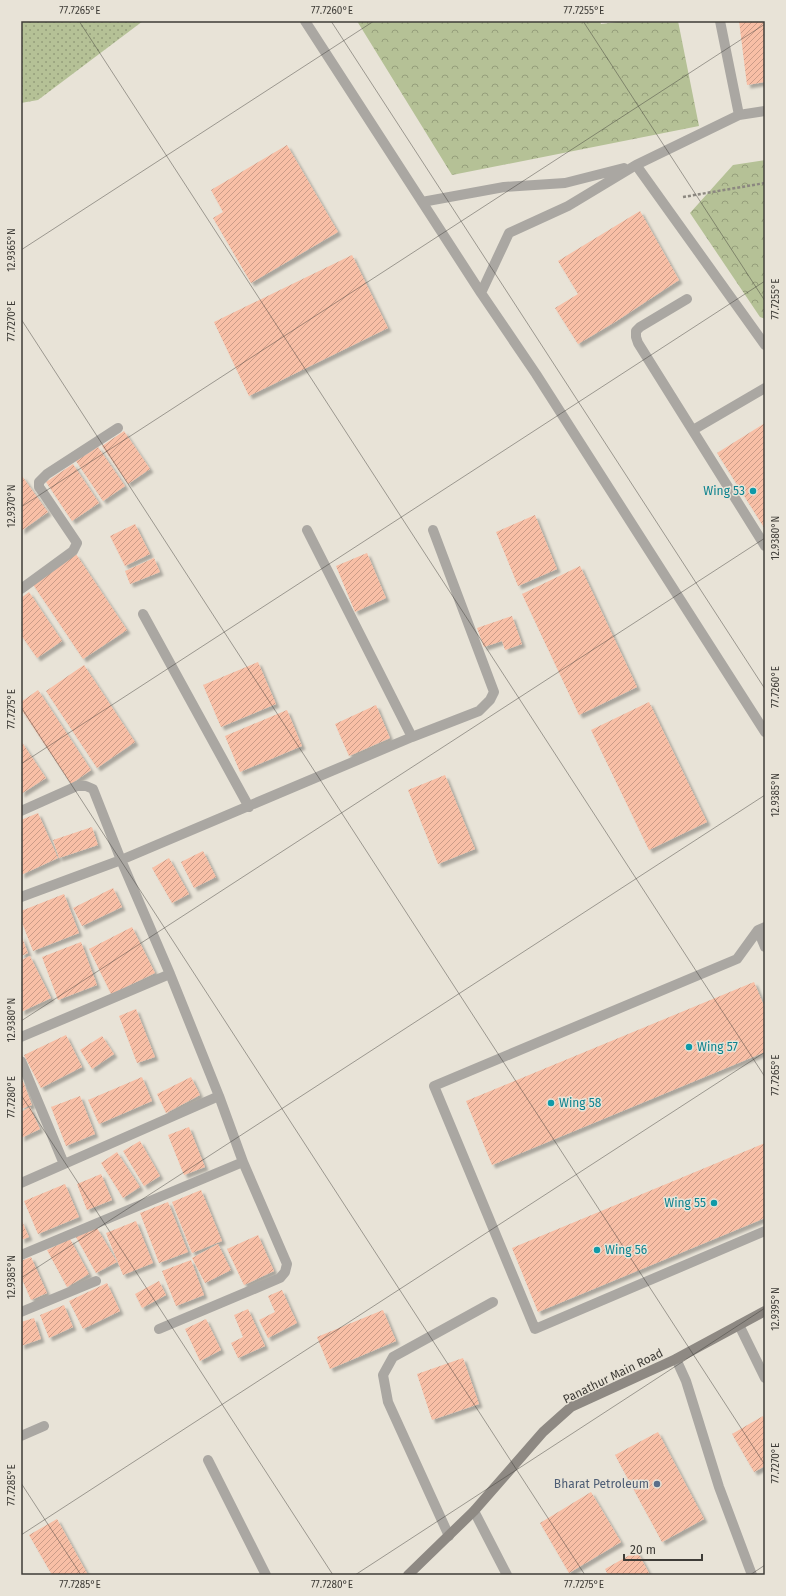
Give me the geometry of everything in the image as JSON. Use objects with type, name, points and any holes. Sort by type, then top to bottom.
[{"type":"street","points":[[305,21],[481,293],[536,374],[765,732]]},
{"type":"street","points":[[720,21],[739,115]]},
{"type":"street","points":[[481,293],[509,233],[568,206],[636,165],[739,115],[765,111]]},
{"type":"street","points":[[422,202],[504,187],[565,183],[636,165]]},
{"type":"street","points":[[636,165],[764,343]]},
{"type":"street","points":[[687,299],[640,327],[636,331],[636,337],[765,546]]},
{"type":"street","points":[[693,430],[765,388]]},
{"type":"street","points":[[21,589],[73,551],[77,543],[39,487],[39,482],[47,474],[118,428]]},
{"type":"street","points":[[307,530],[412,738]]},
{"type":"street","points":[[21,897],[121,860],[479,711],[490,700],[494,692],[433,530]]},
{"type":"street","points":[[143,614],[249,807]]},
{"type":"street","points":[[21,811],[78,786],[86,786],[93,789],[121,860],[170,974],[219,1096],[243,1162],[287,1264],[285,1272],[280,1278],[159,1329]]},
{"type":"street","points":[[761,929],[765,947]]},
{"type":"street","points":[[761,929],[737,959],[434,1086],[535,1329],[765,1231]]},
{"type":"street","points":[[21,1037],[170,974]]},
{"type":"street","points":[[21,1061],[64,1164]]},
{"type":"street","points":[[21,1183],[219,1096]]},
{"type":"street","points":[[21,1255],[243,1162]]},
{"type":"street","points":[[21,1312],[96,1281]]},
{"type":"street","points":[[449,1536],[388,1402],[382,1375],[393,1357],[493,1302]]},
{"type":"street","name":"Panathur Main Road","points":[[408,1575],[474,1511],[543,1432],[572,1407],[676,1359],[765,1311]]},
{"type":"street","points":[[739,1325],[765,1378]]},
{"type":"street","points":[[676,1359],[686,1381],[719,1487],[752,1575]]},
{"type":"street","points":[[21,1436],[44,1426]]},
{"type":"street","points":[[208,1460],[266,1575]]},
{"type":"street","points":[[474,1511],[507,1575]]},
{"type":"path","points":[[661,201],[765,183]]},
{"type":"green space","points":[[21,21],[143,21],[38,100],[21,103]]},
{"type":"green space","points":[[357,21],[600,21],[601,24],[626,21],[678,21],[699,126],[452,175]]},
{"type":"green space","points":[[765,160],[765,319],[760,317],[690,213],[733,165]]},
{"type":"building","points":[[739,21],[765,21],[765,82],[747,85]]},
{"type":"building","points":[[287,145],[338,232],[251,283],[213,218],[223,212],[211,190]]},
{"type":"building","points":[[640,211],[679,280],[615,322],[578,344],[555,308],[578,294],[558,261]]},
{"type":"building","points":[[352,255],[388,328],[249,396],[214,322]]},
{"type":"building","name":"Wing 53","points":[[765,423],[765,529],[717,453]]},
{"type":"building","points":[[124,431],[150,469],[128,484],[102,446]]},
{"type":"building","points":[[98,447],[125,486],[103,501],[76,461]]},
{"type":"building","points":[[73,464],[99,503],[72,521],[46,482]]},
{"type":"building","points":[[22,476],[48,512],[21,531],[21,477]]},
{"type":"building","points":[[535,515],[557,569],[518,586],[496,532]]},
{"type":"building","points":[[135,524],[150,554],[125,566],[110,536]]},
{"type":"building","points":[[367,553],[386,598],[355,612],[336,566]]},
{"type":"building","points":[[76,554],[127,630],[83,659],[32,583]]},
{"type":"building","points":[[154,558],[160,572],[130,584],[125,571]]},
{"type":"building","points":[[580,566],[637,687],[579,715],[522,594]]},
{"type":"building","points":[[29,592],[62,641],[37,658],[21,635],[21,598]]},
{"type":"building","points":[[512,616],[522,644],[505,650],[502,641],[484,647],[477,628]]},
{"type":"building","points":[[258,662],[276,704],[221,727],[203,685]]},
{"type":"building","points":[[84,665],[135,742],[97,768],[46,691]]},
{"type":"building","points":[[38,690],[91,770],[71,784],[21,709],[21,702]]},
{"type":"building","points":[[649,702],[707,822],[649,850],[591,730]]},
{"type":"building","points":[[376,705],[390,738],[349,756],[335,724]]},
{"type":"building","points":[[287,710],[302,746],[240,772],[225,736]]},
{"type":"building","points":[[21,741],[46,778],[21,794]]},
{"type":"building","points":[[445,775],[475,849],[438,864],[408,790]]},
{"type":"building","points":[[38,813],[58,858],[21,875],[21,820]]},
{"type":"building","points":[[92,827],[98,845],[59,858],[53,840]]},
{"type":"building","points":[[203,851],[216,877],[194,888],[181,862]]},
{"type":"building","points":[[169,858],[189,894],[172,903],[152,868]]},
{"type":"building","points":[[113,888],[122,907],[82,926],[73,908]]},
{"type":"building","points":[[64,894],[79,933],[33,951],[21,920],[21,911]]},
{"type":"building","points":[[132,927],[155,973],[111,994],[89,949]]},
{"type":"building","points":[[21,935],[28,953],[21,956]]},
{"type":"building","points":[[81,942],[97,985],[58,1000],[42,957]]},
{"type":"building","points":[[30,956],[51,998],[21,1012],[21,960]]},
{"type":"building","points":[[754,982],[765,1008],[765,1052],[492,1165],[466,1101]]},
{"type":"building","points":[[136,1009],[155,1057],[137,1063],[119,1016]]},
{"type":"building","points":[[66,1035],[82,1067],[41,1088],[24,1055]]},
{"type":"building","points":[[102,1036],[114,1054],[92,1069],[80,1050]]},
{"type":"building","points":[[21,1076],[32,1105],[21,1109]]},
{"type":"building","points":[[142,1077],[152,1101],[99,1124],[88,1100]]},
{"type":"building","points":[[191,1077],[200,1095],[166,1113],[157,1094]]},
{"type":"building","points":[[80,1096],[95,1134],[66,1146],[51,1107]]},
{"type":"building","points":[[30,1107],[40,1129],[21,1138],[21,1112]]},
{"type":"building","points":[[189,1127],[205,1167],[184,1175],[168,1135]]},
{"type":"building","points":[[140,1141],[160,1176],[144,1186],[123,1151]]},
{"type":"building","points":[[765,1143],[765,1218],[538,1312],[512,1248]]},
{"type":"building","points":[[117,1152],[140,1187],[123,1198],[101,1163]]},
{"type":"building","points":[[101,1174],[112,1200],[87,1210],[77,1184]]},
{"type":"building","points":[[65,1184],[79,1217],[38,1234],[24,1201]]},
{"type":"building","points":[[201,1190],[222,1241],[192,1253],[172,1202]]},
{"type":"building","points":[[168,1202],[188,1252],[159,1263],[140,1213]]},
{"type":"building","points":[[21,1219],[29,1237],[21,1240]]},
{"type":"building","points":[[136,1221],[153,1263],[123,1275],[106,1233]]},
{"type":"building","points":[[97,1228],[117,1262],[96,1273],[76,1237]]},
{"type":"building","points":[[258,1235],[274,1271],[244,1285],[227,1249]]},
{"type":"building","points":[[70,1239],[89,1274],[67,1287],[47,1250]]},
{"type":"building","points":[[218,1244],[231,1270],[205,1283],[192,1258]]},
{"type":"building","points":[[31,1257],[47,1293],[31,1300],[21,1277],[21,1261]]},
{"type":"building","points":[[191,1260],[204,1295],[176,1306],[162,1271]]},
{"type":"building","points":[[159,1281],[166,1295],[142,1308],[135,1294]]},
{"type":"building","points":[[107,1283],[120,1311],[83,1329],[69,1301]]},
{"type":"building","points":[[282,1290],[297,1323],[268,1338],[259,1320],[275,1312],[268,1296]]},
{"type":"building","points":[[64,1305],[73,1327],[49,1338],[40,1315]]},
{"type":"building","points":[[248,1309],[265,1346],[238,1358],[231,1343],[243,1337],[234,1315]]},
{"type":"building","points":[[383,1310],[396,1341],[330,1369],[317,1337]]},
{"type":"building","points":[[34,1318],[41,1339],[21,1346],[21,1322]]},
{"type":"building","points":[[206,1319],[221,1350],[200,1361],[185,1329]]},
{"type":"building","points":[[463,1358],[479,1404],[432,1420],[417,1374]]},
{"type":"building","points":[[763,1416],[765,1420],[765,1466],[754,1472],[732,1434]]},
{"type":"building","points":[[658,1432],[704,1519],[662,1542],[615,1455]]},
{"type":"building","points":[[591,1492],[621,1542],[569,1573],[540,1523]]},
{"type":"building","points":[[57,1519],[88,1575],[52,1575],[29,1535]]},
{"type":"building","points":[[637,1551],[650,1575],[608,1575],[605,1569]]},
{"type":"place","name":"Wing 53","points":[[753,491]]},
{"type":"place","name":"Wing 57","points":[[689,1047]]},
{"type":"place","name":"Wing 58","points":[[551,1103]]},
{"type":"place","name":"Wing 55","points":[[714,1203]]},
{"type":"place","name":"Wing 56","points":[[597,1250]]},
{"type":"place","name":"Bharat Petroleum","points":[[657,1484]]}]
